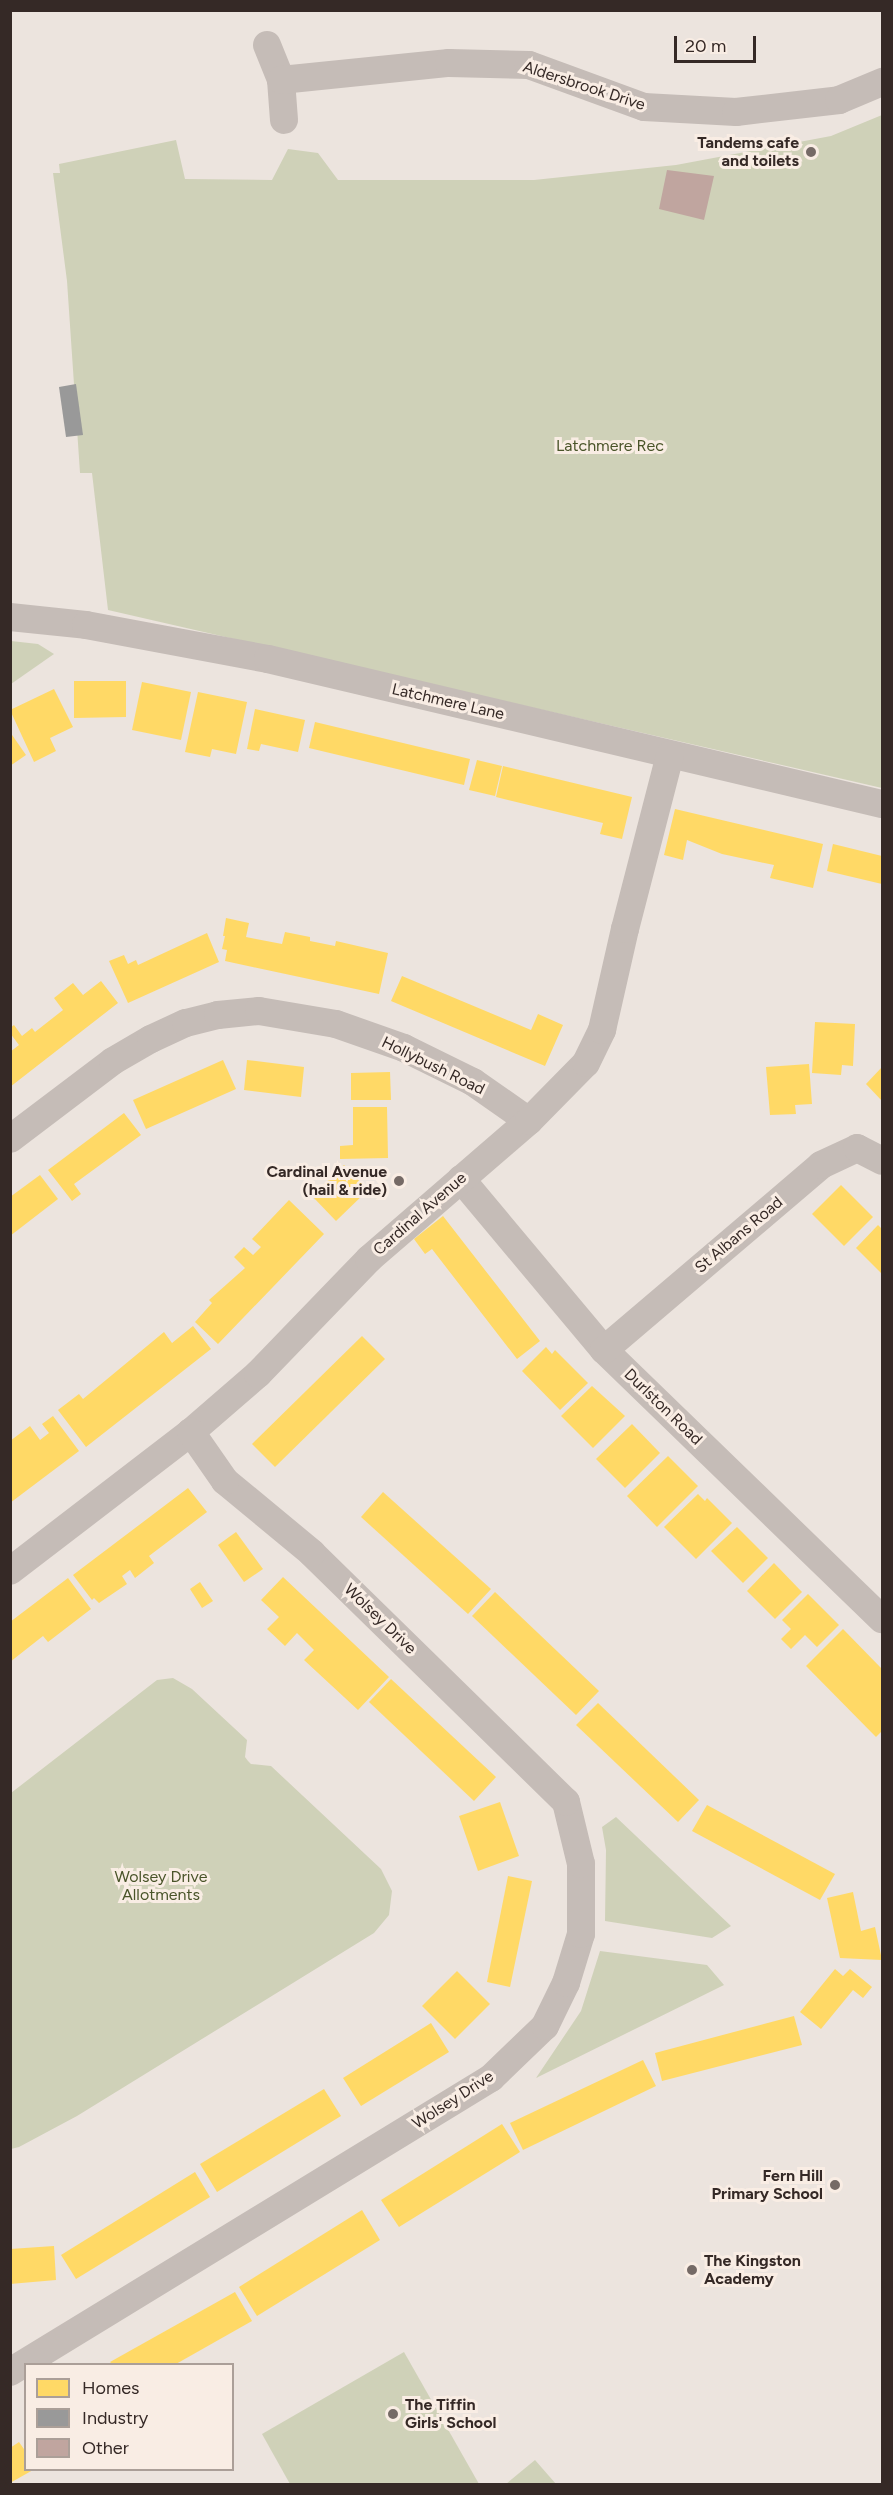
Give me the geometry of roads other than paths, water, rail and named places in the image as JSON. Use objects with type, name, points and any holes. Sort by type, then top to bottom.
[{"type":"street","points":[[267,45],[281,80],[284,120]]},
{"type":"street","name":"Aldersbrook Drive","points":[[281,80],[449,63],[529,64],[644,107],[736,112],[839,100],[882,82]]},
{"type":"street","name":"Latchmere Lane","points":[[10,617],[86,625],[268,659],[882,804]]},
{"type":"street","name":"Cardinal Avenue","points":[[10,1571],[191,1432],[258,1374],[369,1259],[529,1121],[586,1063],[602,1030],[625,929],[670,755]]},
{"type":"street","name":"Hollybush Road","points":[[10,1139],[113,1061],[151,1039],[186,1023],[218,1015],[259,1011],[336,1024],[404,1048],[473,1082],[529,1121]]},
{"type":"street","name":"St Albans Road","points":[[604,1350],[821,1165],[857,1148],[882,1161]]},
{"type":"street","name":"Durlston Road","points":[[461,1179],[604,1350],[882,1619]]},
{"type":"street","name":"Wolsey Drive","points":[[25,2363],[491,2078],[545,2026],[566,1983],[581,1934],[581,1864],[566,1802],[312,1553],[225,1481],[191,1432]]},
{"type":"street","name":"Wolsey Drive","points":[[10,2372],[24,2363]]},
{"type":"place","name":"Tandems cafe and toilets","points":[[811,152]]},
{"type":"place","name":"Cardinal Avenue (hail & ride)","points":[[399,1181]]},
{"type":"place","name":"Fern Hill Primary School","points":[[835,2185]]},
{"type":"place","name":"The Kingston Academy","points":[[692,2270]]},
{"type":"place","name":"The Tiffin Girls' School","points":[[393,2414]]},
{"type":"park label","name":"Latchmere Rec","points":[[610,446]]},
{"type":"park label","name":"Wolsey Drive Allotments","points":[[161,1886]]}]
